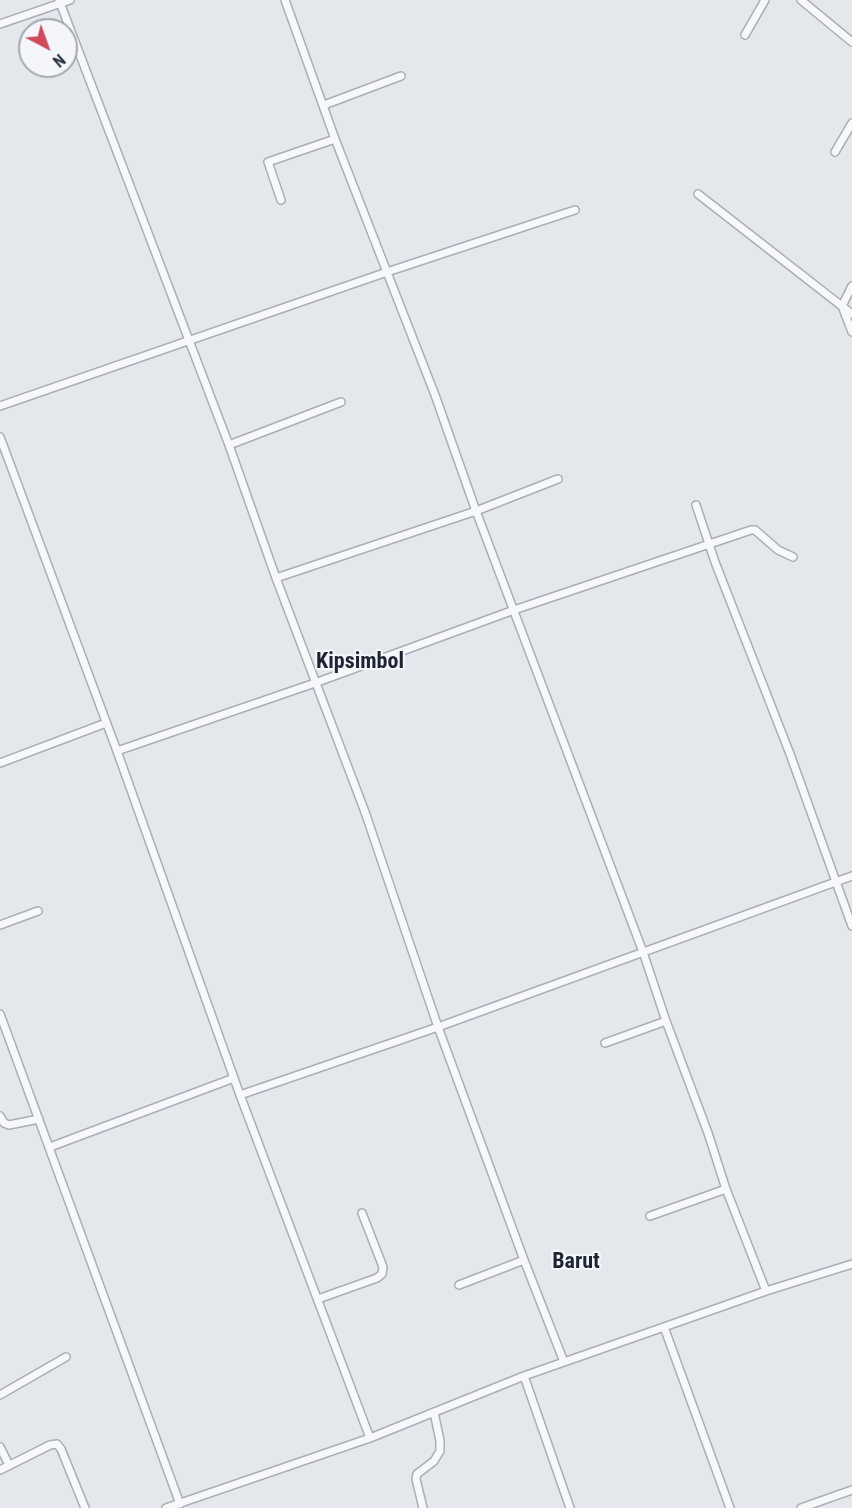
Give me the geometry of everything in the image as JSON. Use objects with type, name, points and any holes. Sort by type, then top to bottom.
[{"type":"street","points":[[0,24],[70,0]]},
{"type":"street","points":[[285,0],[335,139],[435,394],[476,511],[643,952],[666,1021],[708,1132],[726,1189],[766,1291]]},
{"type":"street","points":[[745,35],[765,0]]},
{"type":"street","points":[[801,0],[852,42]]},
{"type":"street","points":[[60,2],[229,445],[276,578],[365,812],[438,1027],[564,1362]]},
{"type":"street","points":[[324,105],[401,76]]},
{"type":"street","points":[[836,152],[852,123]]},
{"type":"street","points":[[281,200],[268,162],[335,139]]},
{"type":"street","points":[[698,194],[852,314]]},
{"type":"street","points":[[0,406],[387,272],[575,210]]},
{"type":"street","points":[[852,286],[842,306],[852,332]]},
{"type":"street","points":[[229,445],[341,402]]},
{"type":"street","points":[[0,437],[117,751],[240,1095],[370,1438]]},
{"type":"street","points":[[276,578],[476,511],[558,480]]},
{"type":"street","points":[[696,505],[852,926]]},
{"type":"street","points":[[117,751],[709,543],[755,530],[778,550],[793,557]]},
{"type":"street","points":[[0,763],[106,723]]},
{"type":"street","points":[[240,1095],[438,1027],[852,876]]},
{"type":"street","points":[[0,925],[38,911]]},
{"type":"street","points":[[0,1014],[180,1504]]},
{"type":"street","points":[[605,1043],[666,1021]]},
{"type":"street","points":[[50,1147],[234,1078]]},
{"type":"street","points":[[0,1116],[4,1123],[9,1125],[39,1119]]},
{"type":"street","points":[[650,1216],[726,1189]]},
{"type":"street","points":[[318,1299],[377,1278],[382,1274],[383,1267],[362,1213]]},
{"type":"street","points":[[459,1285],[524,1260]]},
{"type":"street","points":[[166,1508],[370,1438],[524,1376],[766,1291],[852,1264]]},
{"type":"street","points":[[664,1327],[730,1508]]},
{"type":"street","points":[[0,1395],[66,1357]]},
{"type":"street","points":[[524,1376],[570,1508]]},
{"type":"street","points":[[423,1508],[416,1479],[417,1474],[434,1461],[440,1451],[434,1412]]},
{"type":"street","points":[[0,1470],[57,1444],[85,1508]]},
{"type":"street","points":[[0,1447],[9,1465]]},
{"type":"street","points":[[801,1508],[852,1490]]},
{"type":"district","name":"Kipsimbol","points":[[360,662]]},
{"type":"district","name":"Barut","points":[[576,1262]]}]
